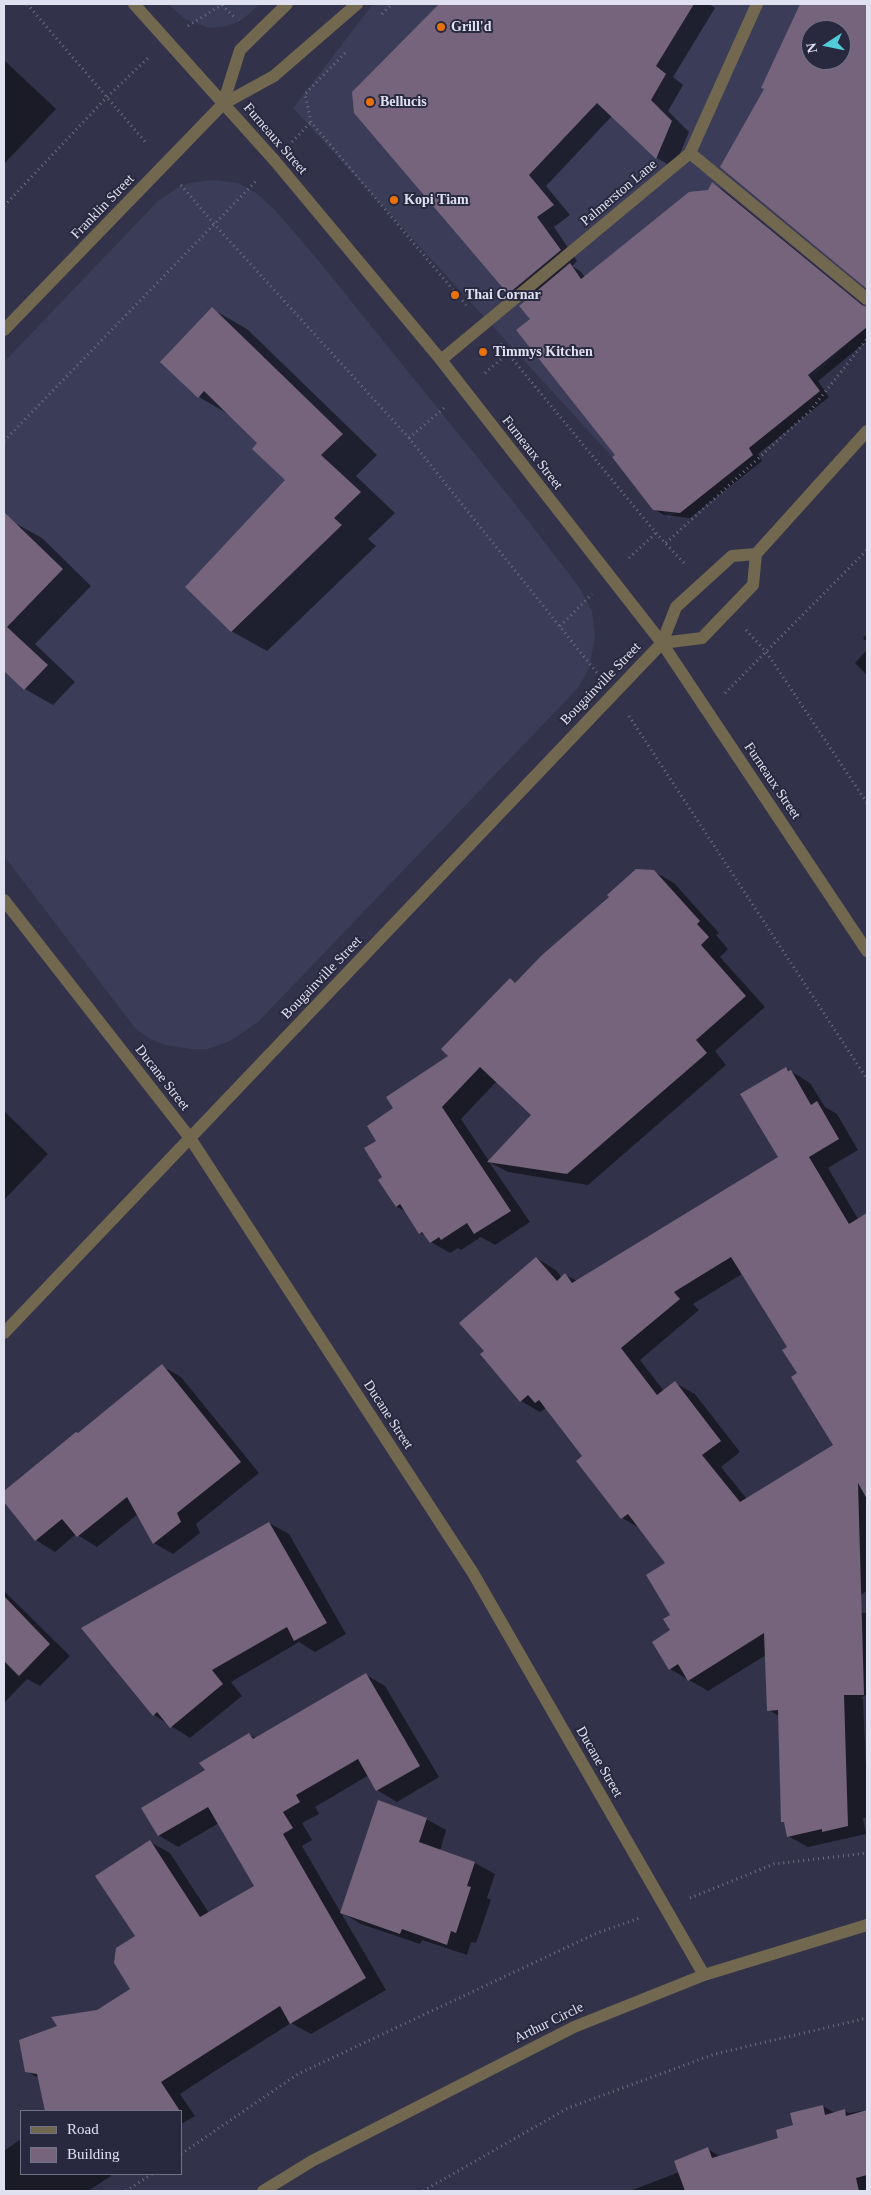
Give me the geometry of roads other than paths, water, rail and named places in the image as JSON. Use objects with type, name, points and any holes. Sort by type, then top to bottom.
[{"type":"street","name":"Furneaux Street","points":[[134,4],[275,161],[441,360],[662,643],[867,951]]},
{"type":"street","name":"Franklin Street","points":[[223,104],[240,50],[287,4]]},
{"type":"street","name":"Franklin Street","points":[[4,330],[223,104],[274,76],[357,4]]},
{"type":"street","name":"Palmerston Lane","points":[[441,360],[690,153],[757,4]]},
{"type":"street","points":[[690,153],[867,299]]},
{"type":"street","points":[[756,554],[867,430]]},
{"type":"street","name":"Bougainville Street","points":[[4,1333],[662,643],[676,607],[732,556],[756,554],[753,585],[702,638],[662,643]]},
{"type":"street","name":"Ducane Street","points":[[4,900],[190,1138],[473,1573],[704,1975]]},
{"type":"street","name":"Arthur Circle","points":[[263,2191],[312,2161],[574,2026],[704,1975],[867,1925]]},
{"type":"place","name":"Grill'd","points":[[441,27]]},
{"type":"place","name":"Bellucis","points":[[370,102]]},
{"type":"place","name":"Kopi Tiam","points":[[394,200]]},
{"type":"place","name":"Thai Cornar","points":[[455,295]]},
{"type":"place","name":"Timmys Kitchen","points":[[483,352]]}]
